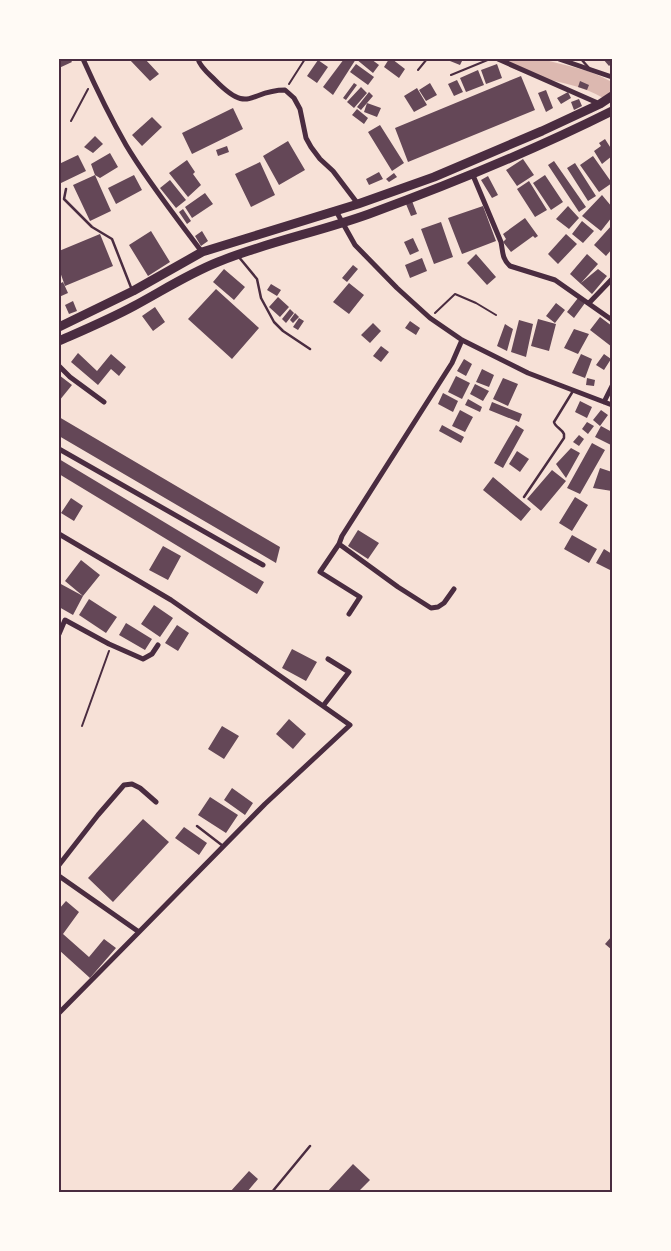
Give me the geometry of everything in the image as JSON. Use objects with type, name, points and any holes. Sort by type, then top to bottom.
[{"type":"highway","points":[[59,327],[133,291],[202,252],[358,204],[434,177],[572,117],[606,100]]},
{"type":"highway","points":[[59,341],[133,307],[192,273],[290,237],[368,214],[472,174],[577,129],[612,111]]},
{"type":"highway","points":[[572,117],[577,129]]},
{"type":"street","points":[[83,59],[126,145],[202,252]]},
{"type":"street","points":[[198,59],[199,63],[222,88],[241,100],[249,100],[272,90],[285,90],[294,98],[300,109],[306,138],[311,147],[333,171],[358,204]]},
{"type":"street","points":[[498,59],[606,100]]},
{"type":"street","points":[[559,59],[612,77]]},
{"type":"street","points":[[472,174],[501,242],[502,253],[506,262],[510,266],[556,280],[612,320]]},
{"type":"street","points":[[336,211],[355,245],[397,288],[430,318],[462,340],[528,373],[612,405]]},
{"type":"street","points":[[589,303],[612,278]]},
{"type":"street","points":[[349,614],[360,597],[320,572],[452,363],[462,340]]},
{"type":"street","points":[[59,366],[70,377],[104,402]]},
{"type":"street","points":[[604,402],[612,386]]},
{"type":"street","points":[[59,449],[263,565]]},
{"type":"street","points":[[59,534],[171,600],[350,725],[272,798],[59,1013]]},
{"type":"street","points":[[339,544],[430,608],[438,607],[444,603],[454,589]]},
{"type":"street","points":[[59,617],[108,644],[144,659],[152,654],[158,645]]},
{"type":"street","points":[[59,634],[64,620]]},
{"type":"street","points":[[323,706],[348,672],[328,659]]},
{"type":"street","points":[[59,865],[124,785],[132,784],[140,788],[156,802]]},
{"type":"street","points":[[59,876],[139,932]]},
{"type":"lane","points":[[581,59],[590,69]]},
{"type":"lane","points":[[66,189],[64,199],[92,227],[112,239],[133,291]]},
{"type":"lane","points":[[238,255],[257,279],[261,298],[274,322],[282,331],[310,349]]},
{"type":"lane","points":[[524,497],[564,438],[563,432],[554,422],[573,391]]},
{"type":"lane","points":[[197,826],[225,846]]},
{"type":"lane","points":[[272,1192],[310,1146]]},
{"type":"path","points":[[285,90],[305,59]]},
{"type":"path","points":[[418,70],[427,59]]},
{"type":"path","points":[[451,75],[490,59]]},
{"type":"path","points":[[71,122],[90,87],[94,84]]},
{"type":"path","points":[[430,318],[456,294],[496,315]]},
{"type":"path","points":[[82,726],[110,649],[108,644]]},
{"type":"building","points":[[59,59],[70,59],[72,62],[59,68]]},
{"type":"building","points":[[129,59],[145,59],[159,74],[150,81]]},
{"type":"building","points":[[344,59],[356,59],[333,95],[323,87]]},
{"type":"building","points":[[356,59],[371,59],[379,65],[373,73]]},
{"type":"building","points":[[389,59],[392,59],[405,69],[399,78],[384,67]]},
{"type":"building","points":[[445,59],[463,59],[460,65]]},
{"type":"building","points":[[603,59],[612,59],[612,63],[609,66]]},
{"type":"building","points":[[318,60],[328,67],[317,83],[307,76]]},
{"type":"building","points":[[356,64],[374,77],[368,85],[350,72]]},
{"type":"building","points":[[497,64],[502,78],[486,84],[481,70]]},
{"type":"building","points":[[478,70],[484,85],[466,92],[460,78]]},
{"type":"building","points":[[521,76],[535,110],[408,162],[395,128]]},
{"type":"building","points":[[457,80],[463,92],[454,96],[448,84]]},
{"type":"building","points":[[580,81],[589,85],[587,90],[578,87]]},
{"type":"building","points":[[354,83],[357,85],[346,100],[343,98]]},
{"type":"building","points":[[430,83],[437,95],[426,101],[419,90]]},
{"type":"building","points":[[361,87],[367,93],[354,108],[347,102]]},
{"type":"building","points":[[417,88],[427,105],[414,112],[404,96]]},
{"type":"building","points":[[546,90],[553,108],[546,112],[538,93]]},
{"type":"building","points":[[369,92],[373,96],[361,110],[357,107]]},
{"type":"building","points":[[568,92],[571,98],[561,104],[557,98]]},
{"type":"building","points":[[579,99],[582,106],[574,110],[571,102]]},
{"type":"building","points":[[367,103],[381,108],[377,117],[364,112]]},
{"type":"building","points":[[233,108],[243,129],[192,154],[182,133]]},
{"type":"building","points":[[357,109],[368,118],[364,124],[352,115]]},
{"type":"building","points":[[152,117],[162,127],[142,146],[132,135]]},
{"type":"building","points":[[380,125],[404,163],[392,171],[368,132]]},
{"type":"building","points":[[95,136],[103,144],[93,153],[84,147]]},
{"type":"building","points":[[605,139],[612,150],[612,156],[602,164],[594,151],[601,146],[599,143]]},
{"type":"building","points":[[288,141],[305,170],[279,185],[263,156]]},
{"type":"building","points":[[227,146],[229,152],[218,156],[216,150]]},
{"type":"building","points":[[110,153],[118,167],[100,178],[95,175],[91,164]]},
{"type":"building","points":[[78,155],[86,171],[59,184],[59,164]]},
{"type":"building","points":[[593,156],[612,183],[599,192],[580,165]]},
{"type":"building","points":[[523,159],[534,175],[517,186],[506,170]]},
{"type":"building","points":[[187,160],[195,172],[193,174],[201,185],[188,197],[169,173]]},
{"type":"building","points":[[554,161],[586,207],[579,212],[548,165]]},
{"type":"building","points":[[260,162],[275,195],[251,207],[235,174]]},
{"type":"building","points":[[575,163],[596,196],[588,201],[567,168]]},
{"type":"building","points":[[379,172],[383,179],[369,185],[366,179]]},
{"type":"building","points":[[394,173],[397,177],[389,182],[386,179]]},
{"type":"building","points":[[95,175],[111,211],[90,221],[73,185]]},
{"type":"building","points":[[134,175],[142,190],[116,204],[108,188]]},
{"type":"building","points":[[545,175],[563,202],[551,210],[533,183]]},
{"type":"building","points":[[488,176],[498,195],[492,198],[481,180]]},
{"type":"building","points":[[170,180],[186,200],[176,208],[160,188]]},
{"type":"building","points":[[529,181],[547,210],[535,217],[517,189]]},
{"type":"building","points":[[205,193],[213,204],[192,218],[185,207]]},
{"type":"building","points":[[602,195],[612,207],[612,217],[601,231],[582,216]]},
{"type":"building","points":[[412,201],[417,214],[411,216],[406,204]]},
{"type":"building","points":[[483,206],[496,241],[462,254],[448,218]]},
{"type":"building","points":[[568,206],[579,218],[569,229],[556,219]]},
{"type":"building","points":[[183,209],[191,221],[187,224],[179,212]]},
{"type":"building","points":[[525,218],[538,236],[535,238],[533,236],[511,252],[503,242],[506,239],[503,234]]},
{"type":"building","points":[[582,221],[594,231],[583,243],[572,234]]},
{"type":"building","points":[[441,222],[453,257],[434,264],[421,229]]},
{"type":"building","points":[[612,225],[612,249],[606,256],[594,245]]},
{"type":"building","points":[[151,231],[170,262],[148,276],[129,245]]},
{"type":"building","points":[[202,231],[208,241],[201,246],[195,236]]},
{"type":"building","points":[[100,234],[113,266],[65,286],[59,269],[59,251]]},
{"type":"building","points":[[566,234],[577,244],[558,264],[548,254]]},
{"type":"building","points":[[413,238],[419,251],[410,255],[404,242]]},
{"type":"building","points":[[476,254],[496,277],[487,285],[467,263]]},
{"type":"building","points":[[587,254],[598,264],[581,283],[598,269],[607,276],[592,294],[570,274]]},
{"type":"building","points":[[422,258],[427,271],[410,278],[405,265]]},
{"type":"building","points":[[353,265],[358,269],[347,282],[342,278]]},
{"type":"building","points":[[224,269],[245,287],[234,300],[213,282]]},
{"type":"building","points":[[63,282],[68,293],[59,297],[59,284]]},
{"type":"building","points":[[349,283],[364,295],[349,314],[333,302]]},
{"type":"building","points":[[271,284],[281,290],[277,296],[267,290]]},
{"type":"building","points":[[216,289],[259,328],[232,359],[188,319]]},
{"type":"building","points":[[278,297],[289,307],[280,317],[269,307]]},
{"type":"building","points":[[578,298],[585,303],[574,318],[567,312]]},
{"type":"building","points":[[73,301],[77,311],[69,314],[65,305]]},
{"type":"building","points":[[556,303],[565,310],[555,323],[546,316]]},
{"type":"building","points":[[155,307],[165,322],[153,331],[142,316]]},
{"type":"building","points":[[290,309],[294,313],[286,323],[282,319]]},
{"type":"building","points":[[295,313],[299,317],[293,323],[290,320]]},
{"type":"building","points":[[600,317],[612,326],[612,347],[590,330]]},
{"type":"building","points":[[299,318],[304,321],[298,330],[293,327]]},
{"type":"building","points":[[538,319],[556,324],[549,351],[531,346]]},
{"type":"building","points":[[519,320],[533,324],[526,357],[511,352]]},
{"type":"building","points":[[410,321],[420,328],[416,335],[405,328]]},
{"type":"building","points":[[373,323],[381,331],[370,343],[361,335]]},
{"type":"building","points":[[505,324],[513,329],[507,351],[497,346]]},
{"type":"building","points":[[574,329],[589,334],[578,354],[564,348]]},
{"type":"building","points":[[381,346],[389,352],[381,362],[373,356]]},
{"type":"building","points":[[78,353],[97,371],[111,354],[126,367],[119,376],[111,369],[98,385],[71,362]]},
{"type":"building","points":[[581,354],[592,359],[585,378],[572,373]]},
{"type":"building","points":[[604,354],[611,359],[604,370],[596,365]]},
{"type":"building","points":[[464,359],[472,364],[466,376],[457,371]]},
{"type":"building","points":[[482,369],[494,375],[489,387],[476,382]]},
{"type":"building","points":[[59,375],[72,385],[59,401]]},
{"type":"building","points":[[456,376],[470,383],[462,399],[448,392]]},
{"type":"building","points":[[503,378],[518,384],[508,406],[493,399]]},
{"type":"building","points":[[587,378],[595,380],[594,386],[586,385]]},
{"type":"building","points":[[475,384],[489,391],[483,401],[470,394]]},
{"type":"building","points":[[443,393],[458,401],[453,412],[438,404]]},
{"type":"building","points":[[468,399],[482,407],[480,412],[465,405]]},
{"type":"building","points":[[580,401],[592,407],[587,418],[575,412]]},
{"type":"building","points":[[492,402],[522,414],[519,422],[489,410]]},
{"type":"building","points":[[460,410],[473,417],[465,432],[452,426]]},
{"type":"building","points":[[601,410],[608,415],[600,426],[593,420]]},
{"type":"building","points":[[59,417],[280,547],[276,563],[59,436]]},
{"type":"building","points":[[587,422],[594,426],[588,434],[582,429]]},
{"type":"building","points":[[442,425],[464,437],[461,443],[439,431]]},
{"type":"building","points":[[516,425],[524,430],[503,468],[494,463]]},
{"type":"building","points":[[601,426],[612,432],[611,445],[595,437]]},
{"type":"building","points":[[579,435],[584,439],[579,446],[573,442]]},
{"type":"building","points":[[592,443],[605,450],[580,494],[567,488]]},
{"type":"building","points":[[571,448],[580,453],[566,478],[556,464]]},
{"type":"building","points":[[517,451],[529,459],[520,472],[509,464]]},
{"type":"building","points":[[59,459],[264,582],[257,594],[59,474]]},
{"type":"building","points":[[600,468],[612,472],[612,491],[593,488]]},
{"type":"building","points":[[552,470],[566,481],[541,511],[527,499]]},
{"type":"building","points":[[493,477],[531,509],[521,521],[483,490]]},
{"type":"building","points":[[575,497],[588,505],[572,531],[559,523]]},
{"type":"building","points":[[71,498],[83,506],[74,521],[61,513]]},
{"type":"building","points":[[358,530],[379,543],[368,559],[348,546]]},
{"type":"building","points":[[572,535],[597,549],[589,563],[564,549]]},
{"type":"building","points":[[163,546],[181,556],[168,580],[149,570]]},
{"type":"building","points":[[604,549],[612,554],[612,571],[596,563]]},
{"type":"building","points":[[81,560],[100,575],[83,596],[65,581]]},
{"type":"building","points":[[59,583],[83,596],[73,615],[59,607]]},
{"type":"building","points":[[89,599],[117,617],[106,633],[79,615]]},
{"type":"building","points":[[154,605],[173,618],[160,637],[141,624]]},
{"type":"building","points":[[126,623],[152,639],[145,650],[119,635]]},
{"type":"building","points":[[177,625],[189,633],[178,651],[165,643]]},
{"type":"building","points":[[292,649],[317,662],[306,681],[282,668]]},
{"type":"building","points":[[289,719],[306,734],[293,749],[276,734]]},
{"type":"building","points":[[222,726],[239,736],[224,759],[208,749]]},
{"type":"building","points":[[232,788],[253,803],[245,815],[224,800]]},
{"type":"building","points":[[210,797],[238,815],[226,833],[198,815]]},
{"type":"building","points":[[143,819],[169,842],[113,902],[88,878]]},
{"type":"building","points":[[184,827],[207,843],[199,855],[175,838]]},
{"type":"building","points":[[66,901],[79,912],[63,934],[89,957],[104,939],[116,948],[90,978],[59,950],[59,909]]},
{"type":"building","points":[[612,936],[612,950],[605,944]]},
{"type":"building","points":[[353,1164],[370,1180],[358,1192],[327,1192]]},
{"type":"building","points":[[249,1171],[258,1179],[247,1192],[230,1192]]},
{"type":"waterway","points":[[514,59],[538,68],[588,81],[612,93]]}]
